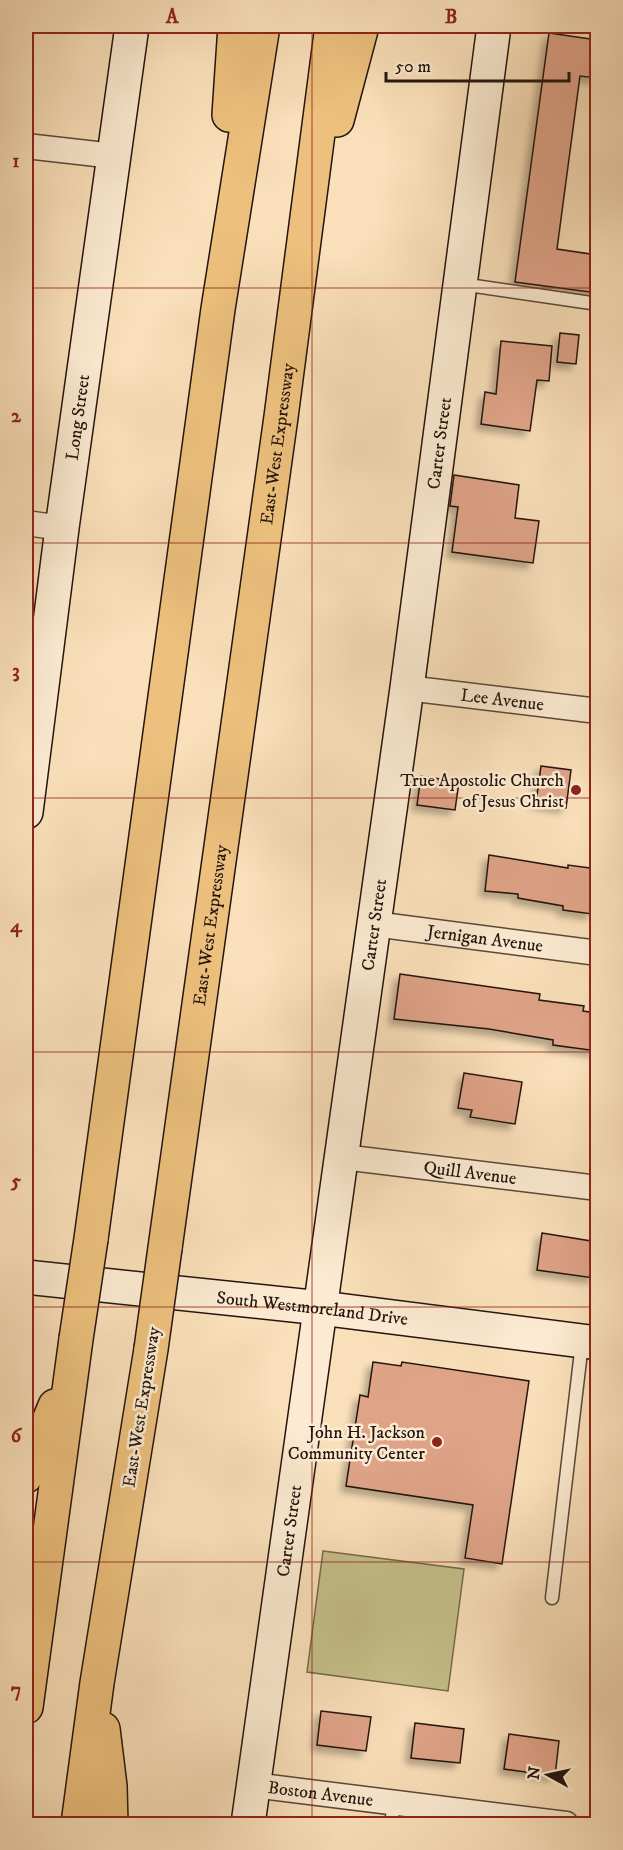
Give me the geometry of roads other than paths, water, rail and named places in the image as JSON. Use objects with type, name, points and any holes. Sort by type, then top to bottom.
[{"type":"highway","points":[[218,309],[235,26]]},
{"type":"highway","points":[[26,1707],[218,309],[262,26]]},
{"type":"highway","name":"East-West Expressway","points":[[78,1824],[97,1683],[151,1349],[281,417],[332,26]]},
{"type":"highway","points":[[303,237],[362,26]]},
{"type":"highway","points":[[26,1476],[74,1352]]},
{"type":"highway","points":[[97,1683],[110,1786],[111,1824]]},
{"type":"street","name":"Long Street","points":[[26,812],[62,528],[132,26]]},
{"type":"street","name":"Carter Street","points":[[248,1824],[343,1157],[494,26]]},
{"type":"street","points":[[26,146],[114,156]]},
{"type":"street","points":[[26,523],[62,528]]},
{"type":"street","name":"Lee Avenue","points":[[407,688],[597,711]]},
{"type":"street","name":"Jernigan Avenue","points":[[374,924],[597,952]]},
{"type":"street","name":"Quill Avenue","points":[[343,1157],[597,1188]]},
{"type":"street","name":"South Westmoreland Drive","points":[[26,1277],[321,1308],[590,1342]]},
{"type":"street","name":"Boston Avenue","points":[[253,1785],[392,1814],[566,1824]]},
{"type":"lane","points":[[460,284],[597,304]]},
{"type":"lane","points":[[552,1598],[590,1342]]},
{"type":"place","name":"True Apostolic Church of Jesus Christ","points":[[576,790]]},
{"type":"place","name":"John H. Jackson Community Center","points":[[437,1442]]}]
